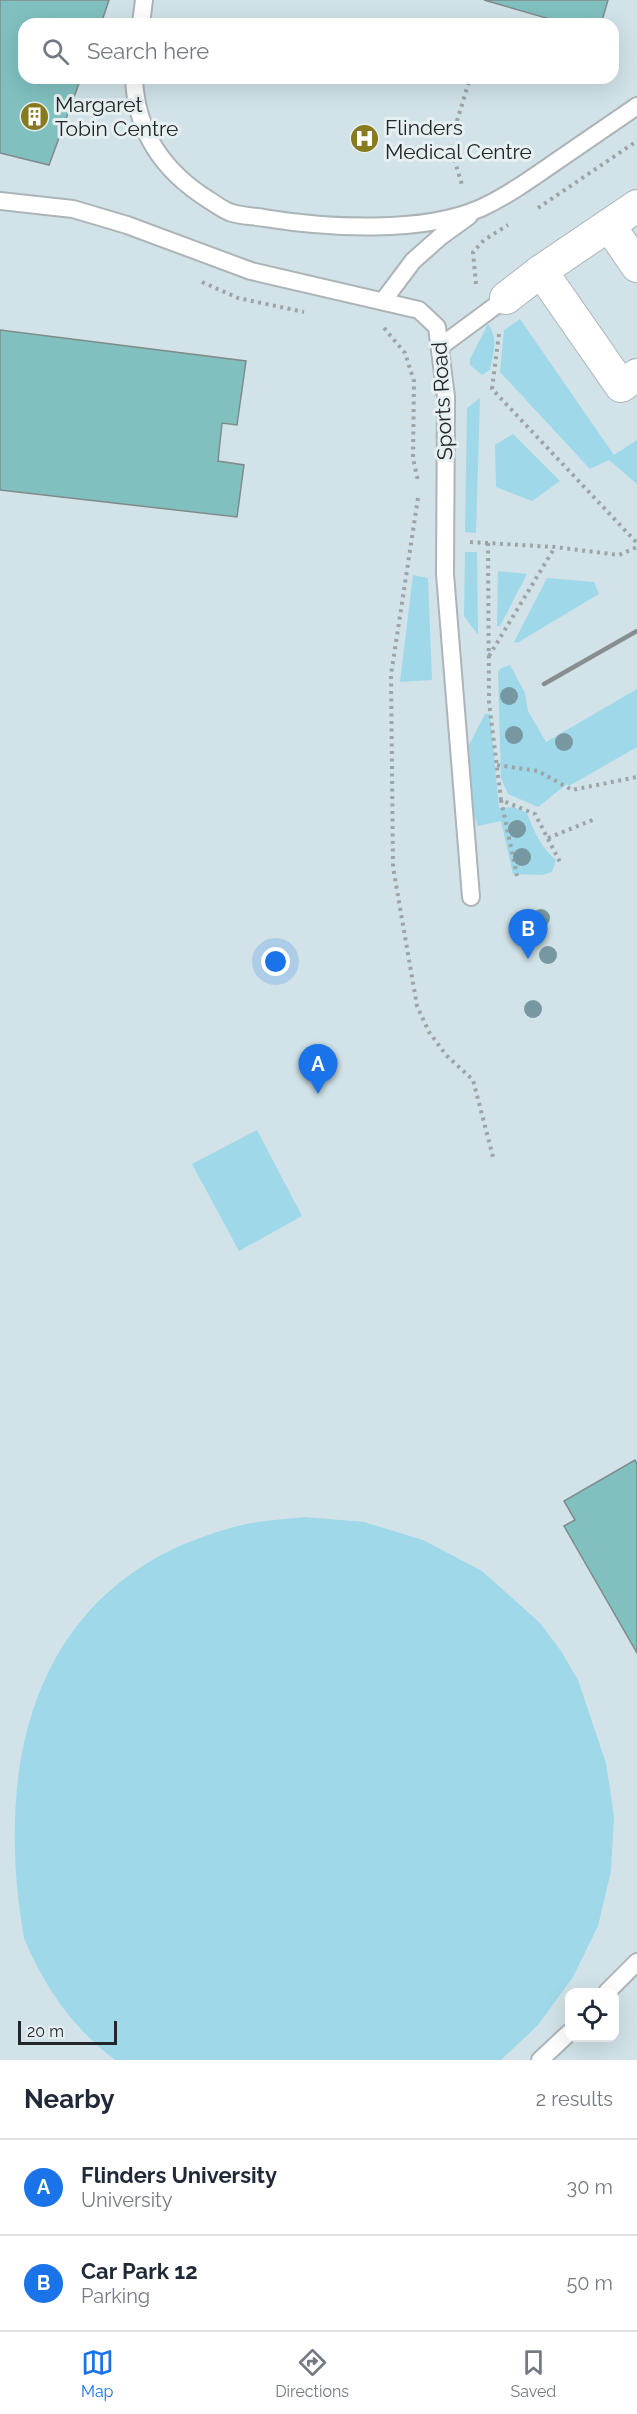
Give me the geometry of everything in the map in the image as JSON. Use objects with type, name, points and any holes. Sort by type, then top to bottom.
[{"type":"street","points":[[506,298],[541,271],[637,206]]},
{"type":"street","points":[[609,225],[637,266]]},
{"type":"street","points":[[541,271],[621,386],[637,375]]},
{"type":"lane","points":[[142,18],[144,0]]},
{"type":"lane","points":[[135,84],[138,114],[153,147],[184,183],[229,212],[314,225],[375,227],[430,221],[480,209]]},
{"type":"lane","points":[[383,301],[413,261],[440,237],[480,209],[528,181],[637,106]]},
{"type":"lane","name":"Sports Road","points":[[0,201],[73,209],[127,225],[251,271],[419,310],[437,327],[446,397],[445,574],[471,897]]},
{"type":"lane","points":[[441,346],[506,298]]},
{"type":"lane","points":[[612,1988],[637,1962]]},
{"type":"lane","points":[[540,2060],[565,2037]]},
{"type":"path","points":[[457,121],[468,84]]},
{"type":"path","points":[[450,145],[462,185]]},
{"type":"path","points":[[195,280],[238,298],[309,313]]},
{"type":"path","points":[[382,326],[405,353],[414,381],[413,458],[420,488],[391,675],[393,867],[417,1006],[435,1040],[446,1055],[473,1080],[493,1157]]},
{"type":"path","points":[[466,542],[555,547],[619,555],[637,545],[492,389]]},
{"type":"path","points":[[488,543],[489,702],[501,800],[517,876]]},
{"type":"path","points":[[489,657],[555,547]]},
{"type":"path","points":[[497,765],[538,771],[572,790],[637,777]]},
{"type":"path","points":[[501,800],[534,814],[561,862]]},
{"type":"path","points":[[548,838],[595,819]]},
{"type":"shaded area","points":[[0,0],[637,0],[637,2060],[0,2060]]},
{"type":"shaded area","points":[[520,319],[614,455],[637,440],[637,484],[609,460],[590,469],[500,372],[504,330]]},
{"type":"shaded area","points":[[488,324],[493,335],[494,353],[490,370],[482,375],[470,365],[470,359]]},
{"type":"shaded area","points":[[480,398],[476,533],[465,532],[467,408]]},
{"type":"shaded area","points":[[513,434],[560,481],[532,501],[496,487],[495,445]]},
{"type":"shaded area","points":[[465,552],[477,552],[478,635],[464,616]]},
{"type":"shaded area","points":[[498,571],[527,574],[500,626],[497,626]]},
{"type":"shaded area","points":[[413,575],[428,578],[432,680],[400,682]]},
{"type":"shaded area","points":[[547,578],[594,582],[599,594],[517,643],[514,642]]},
{"type":"shaded area","points":[[510,665],[525,693],[528,711],[546,742],[637,689],[637,747],[569,786],[567,784],[538,807],[508,794],[501,778],[498,672],[501,668]]},
{"type":"shaded area","points":[[485,714],[490,714],[499,808],[514,807],[527,813],[538,839],[556,860],[552,872],[542,875],[513,874],[501,821],[478,826],[473,813],[469,745]]},
{"type":"shaded area","points":[[257,1130],[302,1216],[239,1251],[192,1164]]},
{"type":"shaded area","points":[[305,1517],[364,1522],[423,1540],[482,1571],[540,1623],[561,1651],[578,1680],[606,1763],[614,1816],[611,1871],[598,1926],[573,1977],[538,2025],[501,2060],[115,2060],[86,2034],[61,2005],[41,1973],[24,1938],[17,1886],[15,1833],[18,1781],[27,1731],[43,1684],[67,1640],[99,1601],[141,1567],[166,1553],[194,1540],[237,1526]]},
{"type":"building","name":"Margaret Tobin Centre","points":[[0,0],[109,0],[103,18],[18,18],[18,84],[79,84],[49,165],[0,153]]},
{"type":"building","points":[[484,0],[608,0],[603,18],[546,18]]},
{"type":"building","points":[[0,330],[246,361],[237,425],[222,423],[218,461],[244,465],[237,517],[0,490]]},
{"type":"building","points":[[635,1460],[637,1464],[637,1653],[564,1526],[575,1520],[564,1501]]},
{"type":"railway","points":[[544,684],[637,631]]},
{"type":"place","name":"Margaret Tobin Centre","points":[[34,116]]},
{"type":"place","name":"Flinders Medical Centre","points":[[364,139]]},
{"type":"place","name":"Car Park 12","points":[[528,959]]},
{"type":"place","name":"Flinders University","points":[[318,1094]]}]
